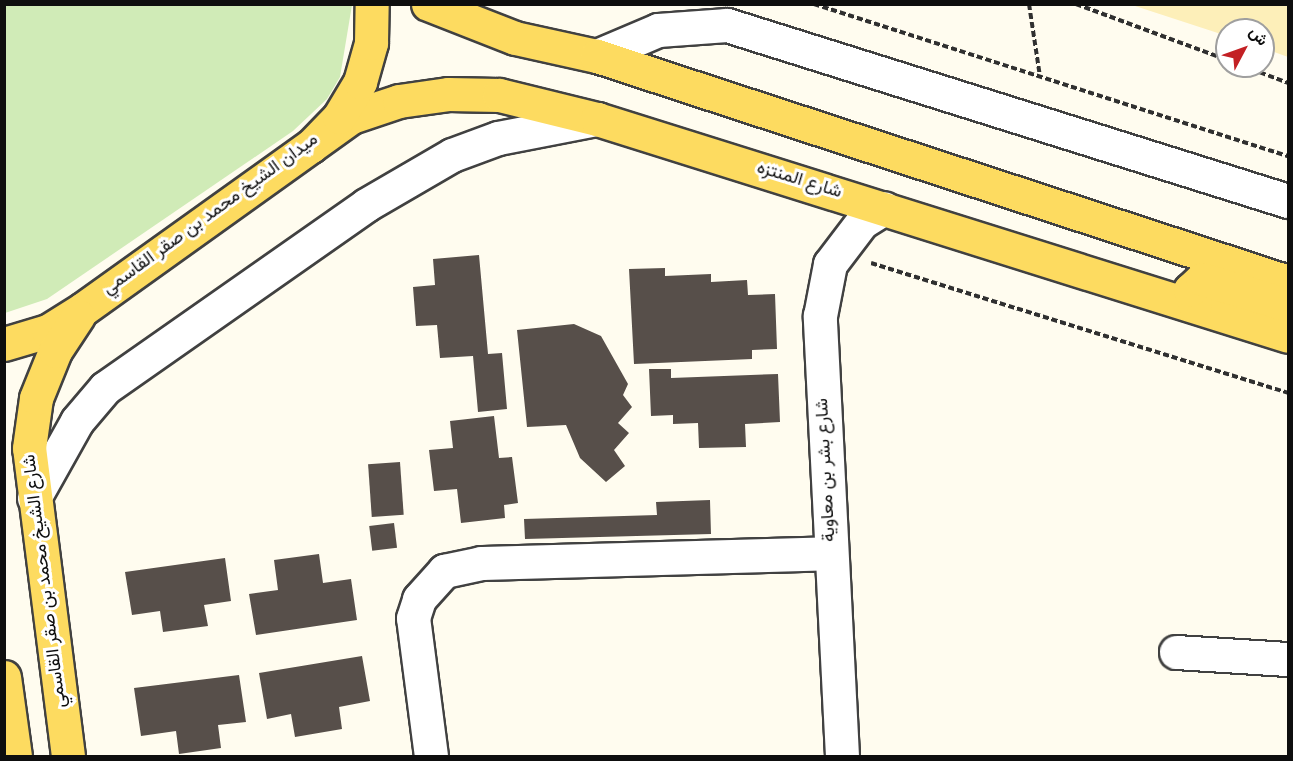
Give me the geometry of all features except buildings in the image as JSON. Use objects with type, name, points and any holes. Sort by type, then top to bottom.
[{"type":"main road","name":"ميدان الشيخ محمد بن صقر القاسمي","points":[[4,344],[48,331],[83,309],[311,146],[339,117],[360,82],[371,43],[372,4]]},
{"type":"main road","points":[[428,4],[515,38],[597,56],[1288,282]]},
{"type":"main road","name":"شارع المنتزه","points":[[311,146],[351,117],[399,101],[448,94],[499,95],[597,119],[1288,336]]},
{"type":"main road","points":[[1195,305],[1191,290],[1202,279],[1288,305]]},
{"type":"main road","name":"شارع الشيخ محمد بن صقر القاسمي","points":[[68,756],[34,498],[30,448],[36,398],[55,351],[83,309]]},
{"type":"main road","points":[[4,677],[15,756]]},
{"type":"street","points":[[597,56],[658,30],[728,25],[1288,201]]},
{"type":"street","points":[[34,498],[76,421],[105,388],[366,205],[452,155],[498,138],[597,119]]},
{"type":"street","name":"شارع بشر بن معاوية","points":[[842,756],[820,316],[822,289],[838,252],[862,222],[884,208]]},
{"type":"street","points":[[431,756],[413,618],[424,591],[444,571],[481,563],[831,553]]},
{"type":"street","points":[[1176,652],[1288,659]]},
{"type":"path","points":[[814,4],[1288,156]]},
{"type":"path","points":[[1029,4],[1040,77]]},
{"type":"path","points":[[1076,4],[1215,56]]},
{"type":"path","points":[[838,252],[1288,393]]},
{"type":"green space","points":[[352,4],[340,77],[327,99],[293,131],[47,299],[5,313],[4,5]]},
{"type":"sand","points":[[1132,5],[1288,5],[1288,57],[1275,52],[1275,18],[1215,18],[1215,32]]}]
